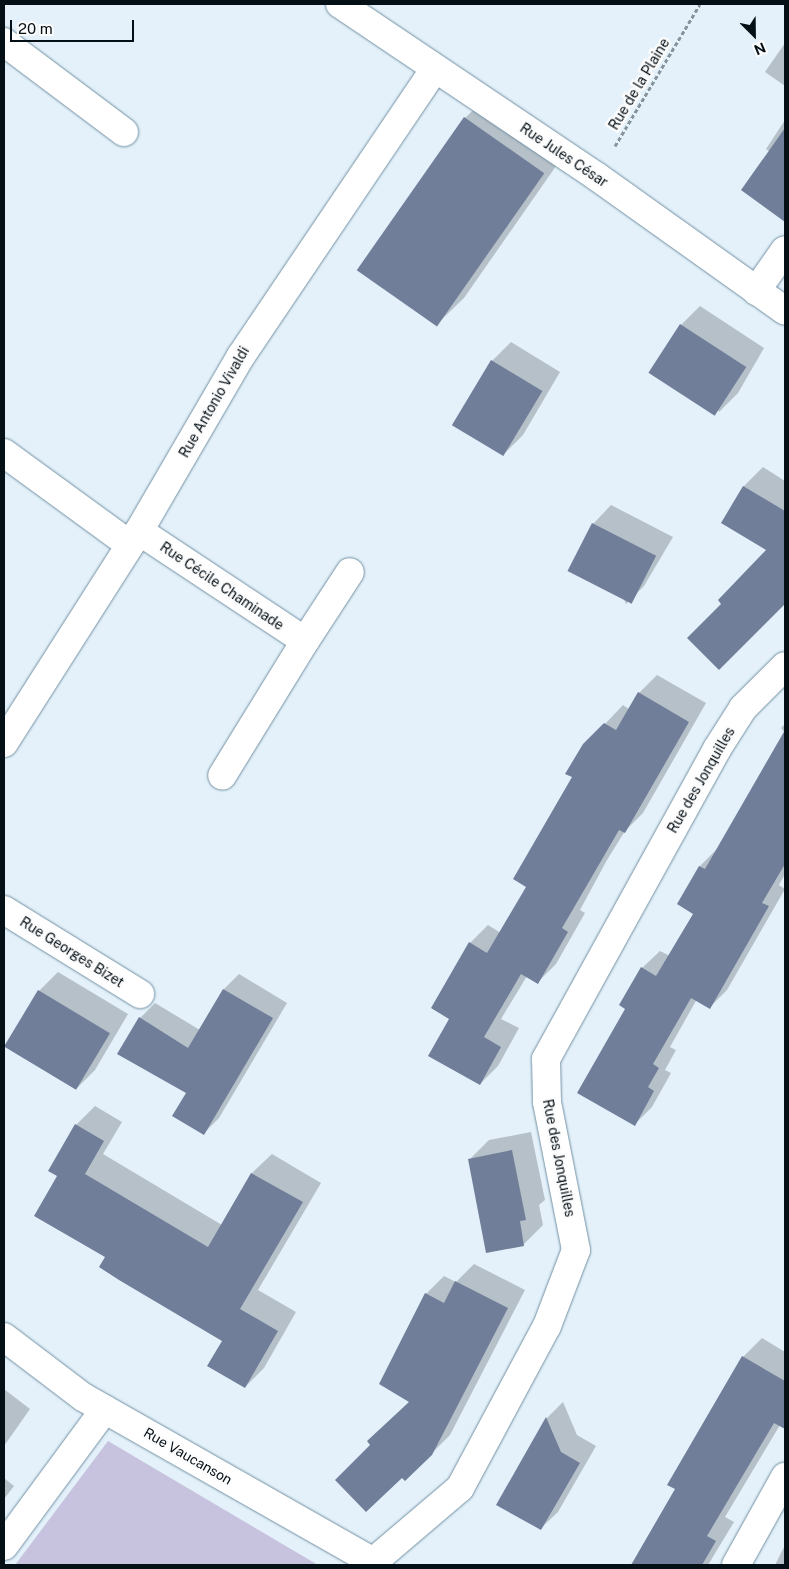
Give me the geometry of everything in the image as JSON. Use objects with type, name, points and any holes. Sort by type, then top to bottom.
[{"type":"street","name":"Rue Jules César","points":[[340,4],[596,176],[785,311]]},
{"type":"street","points":[[4,42],[124,132]]},
{"type":"street","name":"Rue Antonio Vivaldi","points":[[4,743],[135,538],[241,356],[435,68]]},
{"type":"street","points":[[756,291],[785,250]]},
{"type":"street","name":"Rue Cécile Chaminade","points":[[4,453],[135,538],[305,641]]},
{"type":"street","points":[[222,776],[350,572]]},
{"type":"street","name":"Rue des Jonquilles","points":[[376,1564],[460,1488],[547,1326],[576,1250],[546,1102],[546,1059],[717,749],[743,708],[785,666]]},
{"type":"street","name":"Rue Georges Bizet","points":[[4,910],[140,994]]},
{"type":"street","name":"Rue Vaucanson","points":[[4,1337],[105,1409],[376,1564]]},
{"type":"street","points":[[4,1546],[105,1409]]},
{"type":"street","points":[[736,1565],[785,1477]]},
{"type":"path","name":"Rue de la Plaine","points":[[596,176],[700,4]]},
{"type":"shaded area","points":[[108,1441],[318,1565],[15,1565]]},
{"type":"building","points":[[464,117],[544,173],[437,326],[357,270]]},
{"type":"building","points":[[785,128],[785,222],[741,190]]},
{"type":"building","points":[[680,324],[746,367],[715,416],[648,373]]},
{"type":"building","points":[[491,360],[542,391],[503,456],[452,425]]},
{"type":"building","points":[[743,486],[785,511],[785,604],[719,670],[687,638],[721,604],[718,600],[766,550],[721,523]]},
{"type":"building","points":[[592,523],[656,556],[632,604],[567,571]]},
{"type":"building","points":[[638,692],[689,722],[625,833],[619,830],[562,928],[568,932],[538,984],[521,974],[484,1037],[501,1047],[480,1085],[428,1056],[449,1019],[431,1008],[469,942],[487,953],[526,887],[513,879],[572,777],[565,774],[583,744],[604,723],[616,730]]},
{"type":"building","points":[[785,730],[785,864],[762,903],[769,906],[710,1009],[691,998],[653,1064],[659,1068],[648,1087],[654,1091],[635,1126],[577,1093],[625,1009],[619,1005],[641,967],[656,976],[693,914],[677,904],[699,866],[705,869]]},
{"type":"building","points":[[223,989],[273,1018],[204,1135],[172,1116],[186,1093],[117,1054],[139,1017],[188,1048]]},
{"type":"building","points":[[38,990],[110,1033],[76,1090],[4,1047]]},
{"type":"building","points":[[75,1124],[104,1141],[85,1174],[208,1247],[251,1173],[303,1202],[240,1309],[278,1331],[245,1388],[207,1366],[222,1341],[99,1267],[105,1257],[34,1216],[57,1176],[48,1171]]},
{"type":"building","points":[[512,1150],[526,1220],[520,1221],[524,1246],[486,1253],[468,1159]]},
{"type":"building","points":[[455,1281],[508,1308],[432,1455],[405,1481],[402,1478],[366,1512],[335,1480],[370,1445],[367,1441],[409,1402],[379,1384],[425,1293],[444,1303]]},
{"type":"building","points":[[742,1356],[785,1381],[785,1429],[774,1423],[707,1536],[716,1541],[702,1565],[631,1565],[675,1489],[667,1485]]},
{"type":"building","points":[[546,1417],[561,1452],[580,1463],[541,1530],[496,1505]]}]
